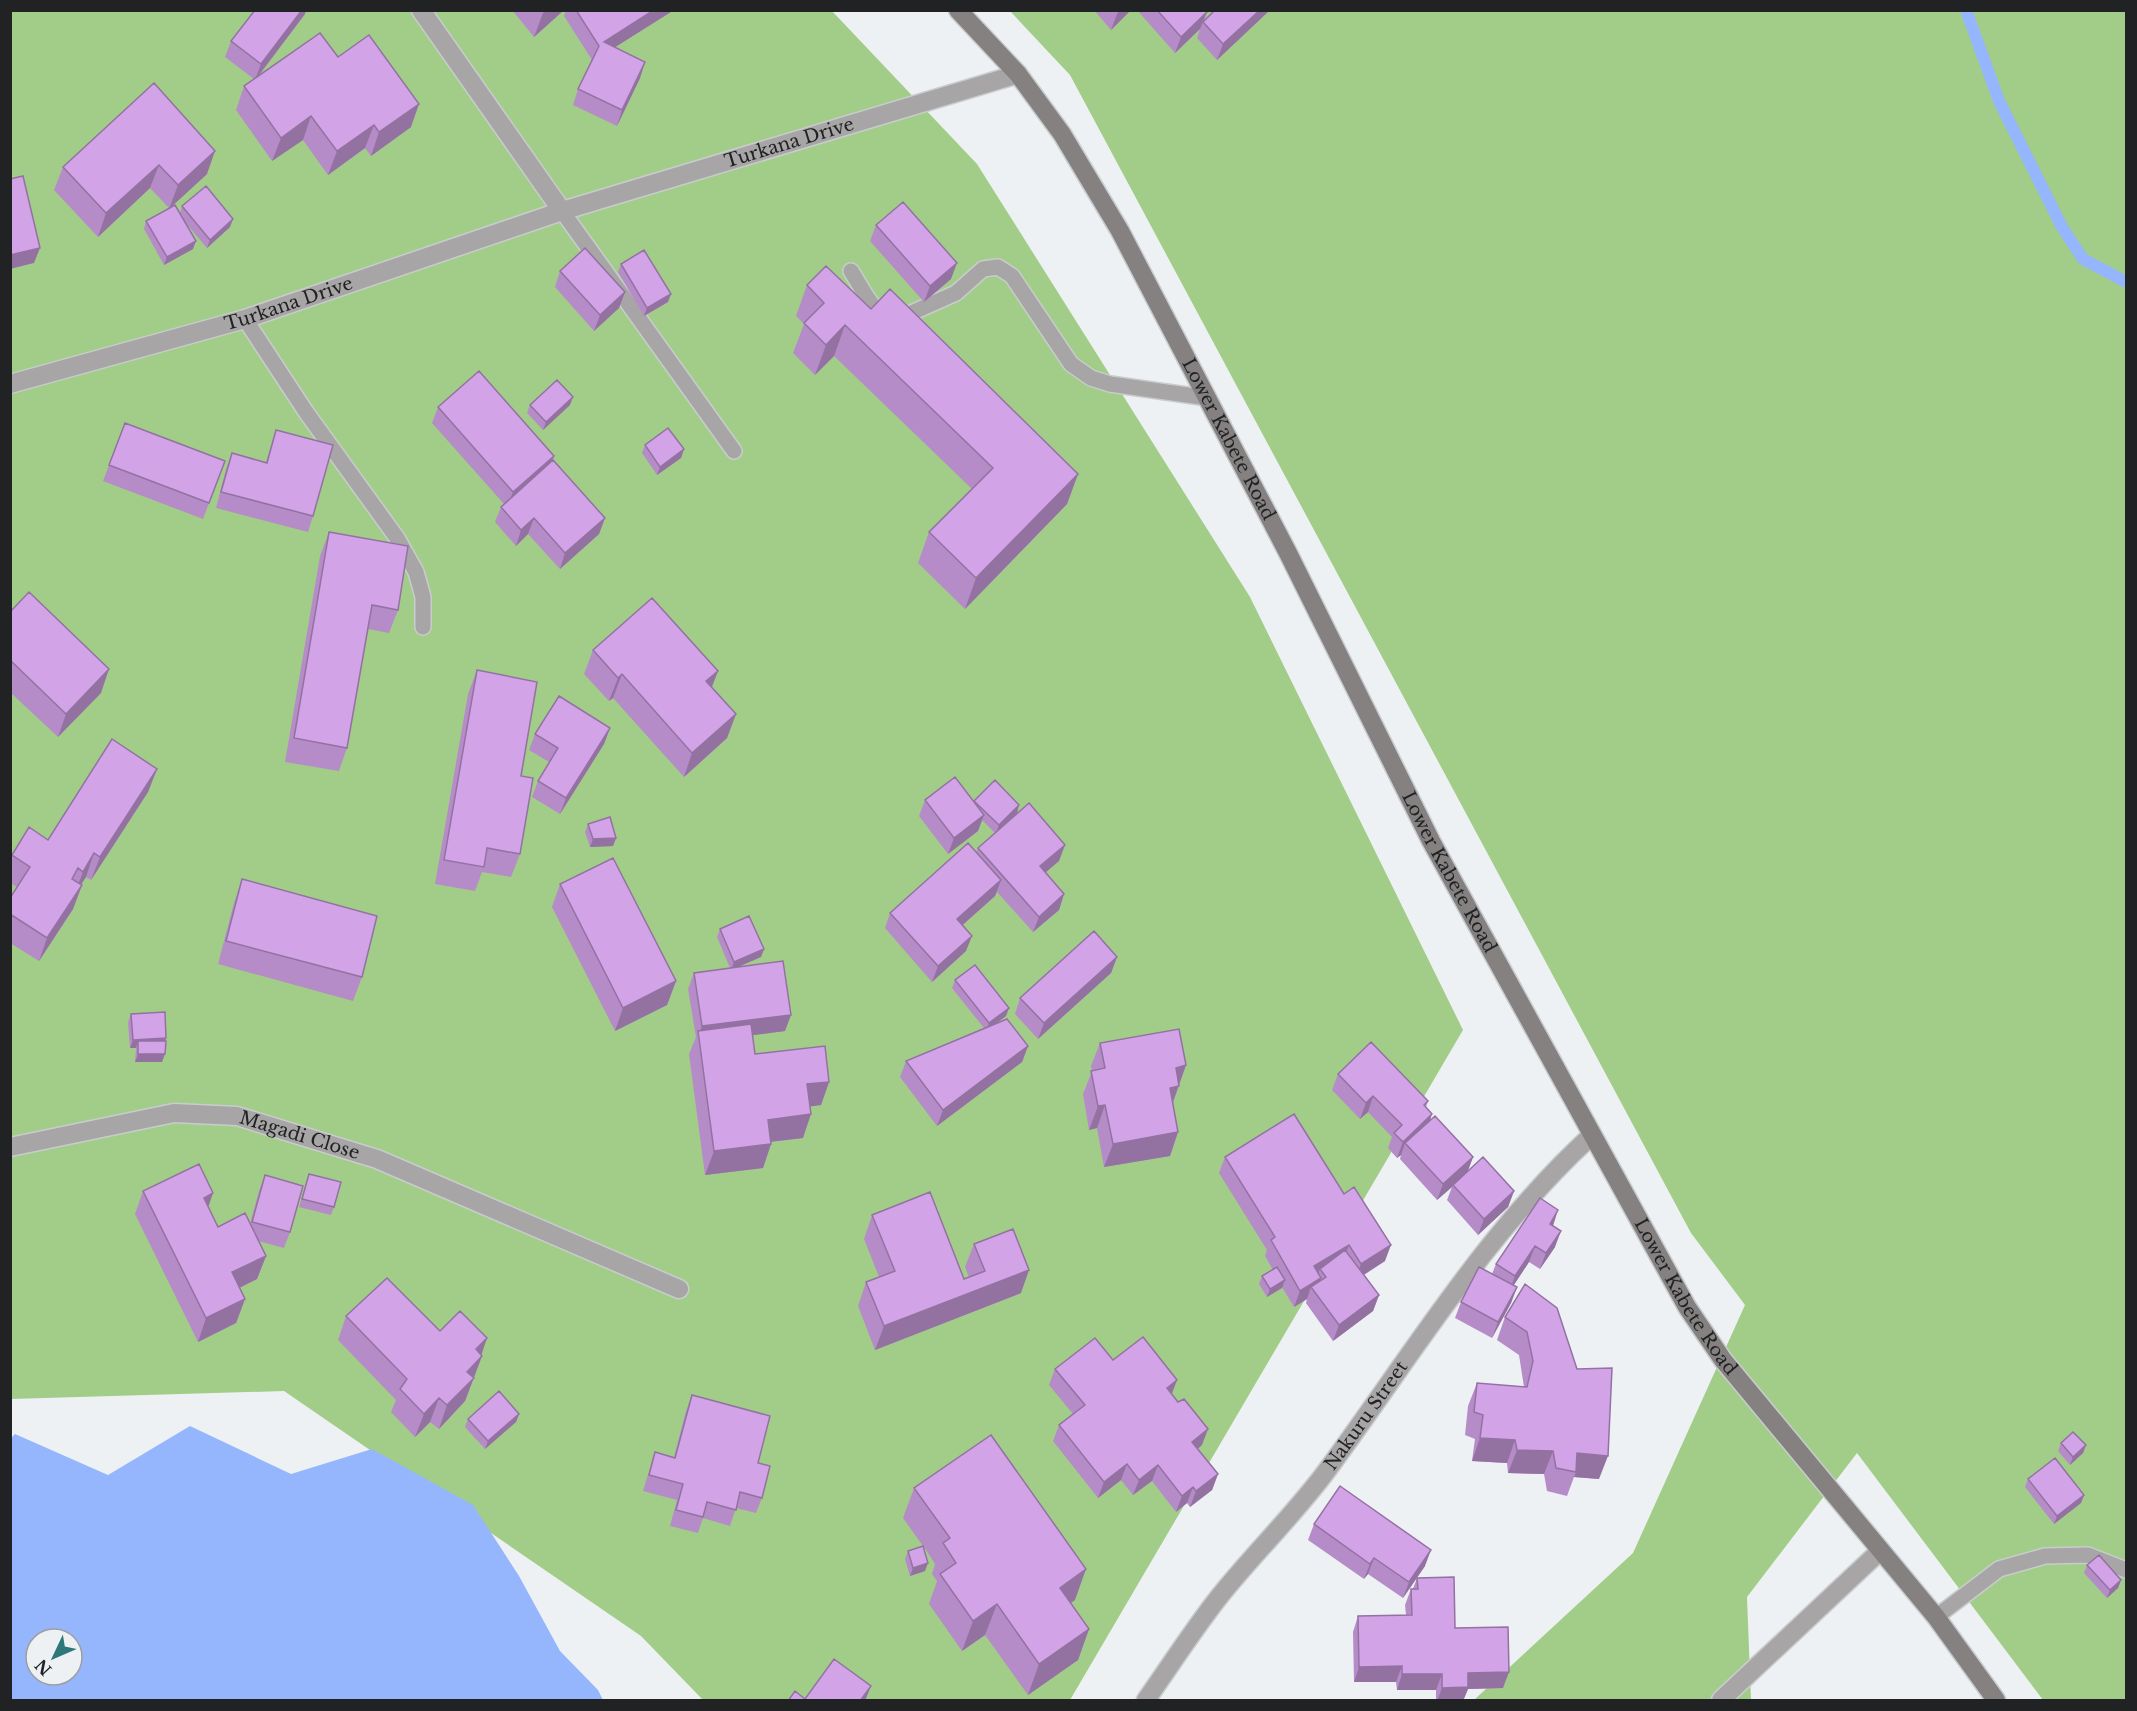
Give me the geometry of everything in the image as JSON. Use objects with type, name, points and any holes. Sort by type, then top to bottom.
[{"type":"main road","name":"Lower Kabete Road","points":[[958,10],[1018,74],[1062,134],[1095,188],[1208,398],[1366,706],[1431,841],[1660,1262],[1723,1360],[1936,1617],[1996,1701]]},
{"type":"street","points":[[421,10],[562,211]]},
{"type":"street","name":"Turkana Drive","points":[[10,384],[245,320],[562,211],[1018,74]]},
{"type":"street","name":"Magadi Close","points":[[10,1147],[174,1113],[237,1116],[377,1159],[573,1241],[679,1289]]},
{"type":"street","name":"Nakuru Street","points":[[1146,1701],[1219,1597],[1327,1471],[1444,1303],[1496,1239],[1571,1154],[1591,1136]]},
{"type":"street","points":[[1721,1701],[1880,1551]]},
{"type":"lane","points":[[562,211],[734,451]]},
{"type":"lane","points":[[851,271],[879,314],[888,319],[898,319],[956,293],[983,269],[998,267],[1012,276],[1071,364],[1091,378],[1110,384],[1208,398]]},
{"type":"lane","points":[[245,320],[306,412],[397,538],[416,572],[423,597],[423,627]]},
{"type":"lane","points":[[1936,1617],[2000,1569],[2045,1556],[2088,1555],[2127,1570]]},
{"type":"green space","points":[[10,11],[832,11],[977,164],[1250,597],[1463,1030],[1070,1700],[703,1700],[641,1636],[284,1391],[11,1399]]},
{"type":"green space","points":[[1010,11],[2126,11],[2126,1700],[2043,1700],[1857,1453],[1747,1597],[1751,1700],[1474,1700],[1633,1553],[1745,1305],[1691,1233],[1070,75]]},
{"type":"water","points":[[190,1426],[291,1474],[372,1449],[473,1505],[519,1576],[560,1651],[598,1690],[603,1700],[11,1700],[11,1438],[15,1434],[108,1475]]},
{"type":"building","points":[[255,10],[302,10],[261,64],[231,41]]},
{"type":"building","points":[[576,10],[654,10],[604,42],[645,62],[622,110],[578,89],[599,46]]},
{"type":"building","points":[[1157,10],[1205,10],[1207,12],[1181,37]]},
{"type":"building","points":[[1215,10],[1260,10],[1223,44],[1203,22]]},
{"type":"building","points":[[320,33],[338,57],[369,35],[419,104],[379,132],[374,125],[337,151],[311,116],[281,138],[244,86]]},
{"type":"building","points":[[154,83],[215,151],[178,185],[159,165],[106,213],[63,167]]},
{"type":"building","points":[[23,176],[40,248],[10,255],[10,179]]},
{"type":"building","points":[[206,186],[233,219],[210,240],[182,206]]},
{"type":"building","points":[[903,202],[957,263],[930,286],[876,225]]},
{"type":"building","points":[[175,205],[196,241],[167,257],[146,221]]},
{"type":"building","points":[[585,248],[625,292],[600,315],[560,271]]},
{"type":"building","points":[[644,250],[671,294],[647,308],[621,264]]},
{"type":"building","points":[[826,266],[871,309],[890,289],[1078,474],[976,578],[929,532],[993,468],[845,325],[826,345],[804,323],[824,303],[807,285]]},
{"type":"building","points":[[479,371],[554,456],[513,492],[438,407]]},
{"type":"building","points":[[557,380],[573,397],[546,422],[530,405]]},
{"type":"building","points":[[125,423],[225,461],[209,503],[109,465]]},
{"type":"building","points":[[668,428],[684,449],[660,467],[645,445]]},
{"type":"building","points":[[276,430],[333,445],[313,516],[221,492],[232,453],[267,463]]},
{"type":"building","points":[[553,460],[605,518],[565,553],[534,518],[521,530],[501,507]]},
{"type":"building","points":[[329,532],[408,546],[398,610],[372,605],[347,748],[294,738]]},
{"type":"building","points":[[29,592],[109,669],[66,714],[10,660],[10,608],[12,610]]},
{"type":"building","points":[[652,598],[718,671],[706,681],[736,714],[692,753],[622,674],[618,678],[593,650]]},
{"type":"building","points":[[477,670],[537,682],[521,776],[533,778],[520,854],[487,848],[484,867],[444,860]]},
{"type":"building","points":[[559,696],[610,728],[566,798],[538,781],[558,748],[535,734]]},
{"type":"building","points":[[112,739],[157,769],[100,857],[94,853],[83,872],[78,868],[72,879],[82,885],[47,938],[10,914],[10,898],[30,867],[12,855],[29,827],[48,840]]},
{"type":"building","points":[[955,777],[984,815],[954,838],[925,800]]},
{"type":"building","points":[[995,780],[1019,805],[999,825],[974,801]]},
{"type":"building","points":[[1029,803],[1065,845],[1040,866],[1064,894],[1039,917],[978,848]]},
{"type":"building","points":[[610,817],[616,838],[593,839],[588,824]]},
{"type":"building","points":[[968,843],[1001,880],[957,919],[972,936],[938,966],[890,913]]},
{"type":"building","points":[[613,858],[676,981],[623,1008],[560,884]]},
{"type":"building","points":[[242,879],[377,916],[362,977],[226,941]]},
{"type":"building","points":[[749,916],[764,949],[734,962],[720,929]]},
{"type":"building","points":[[1094,931],[1117,957],[1044,1023],[1020,998]]},
{"type":"building","points":[[783,961],[791,1015],[702,1026],[694,973]]},
{"type":"building","points":[[975,965],[1009,1008],[989,1023],[955,980]]},
{"type":"building","points":[[165,1012],[166,1038],[133,1040],[131,1014]]},
{"type":"building","points":[[1007,1019],[1028,1046],[943,1110],[906,1061]]},
{"type":"building","points":[[751,1024],[755,1054],[825,1046],[829,1082],[807,1084],[811,1114],[768,1120],[771,1144],[714,1151],[698,1031]]},
{"type":"building","points":[[1179,1029],[1186,1065],[1176,1068],[1179,1086],[1170,1088],[1178,1132],[1113,1144],[1105,1105],[1098,1106],[1091,1071],[1105,1068],[1100,1043]]},
{"type":"building","points":[[138,1041],[166,1041],[165,1054],[138,1054]]},
{"type":"building","points":[[1371,1042],[1428,1101],[1424,1105],[1432,1114],[1403,1142],[1394,1133],[1402,1125],[1373,1096],[1366,1103],[1338,1074]]},
{"type":"building","points":[[1294,1114],[1344,1194],[1354,1187],[1391,1245],[1361,1264],[1349,1245],[1314,1266],[1321,1278],[1300,1291],[1271,1240],[1275,1237],[1225,1157]]},
{"type":"building","points":[[1435,1116],[1473,1157],[1443,1184],[1405,1143]]},
{"type":"building","points":[[1483,1157],[1514,1191],[1484,1219],[1453,1185]]},
{"type":"building","points":[[199,1164],[213,1193],[204,1198],[218,1227],[245,1213],[266,1256],[232,1272],[245,1299],[206,1318],[143,1191]]},
{"type":"building","points":[[309,1174],[341,1182],[334,1207],[302,1199]]},
{"type":"building","points":[[265,1175],[303,1186],[290,1232],[252,1222]]},
{"type":"building","points":[[930,1192],[964,1279],[985,1271],[974,1244],[1013,1229],[1029,1270],[884,1326],[866,1282],[895,1271],[872,1215]]},
{"type":"building","points":[[1540,1198],[1558,1210],[1550,1224],[1561,1231],[1546,1253],[1535,1246],[1515,1276],[1496,1264]]},
{"type":"building","points":[[1345,1250],[1379,1295],[1339,1325],[1311,1287],[1326,1277],[1320,1269]]},
{"type":"building","points":[[1277,1267],[1285,1280],[1270,1289],[1262,1276]]},
{"type":"building","points":[[1479,1267],[1517,1287],[1498,1322],[1461,1302]]},
{"type":"building","points":[[387,1278],[440,1331],[460,1311],[487,1338],[476,1349],[482,1356],[467,1372],[474,1378],[447,1405],[439,1398],[424,1414],[400,1389],[407,1379],[346,1316]]},
{"type":"building","points":[[1525,1284],[1557,1308],[1577,1369],[1612,1368],[1608,1456],[1577,1453],[1576,1472],[1556,1468],[1553,1451],[1517,1450],[1515,1440],[1480,1438],[1483,1415],[1474,1412],[1477,1383],[1527,1387],[1533,1361],[1527,1332],[1505,1317]]},
{"type":"building","points":[[1143,1337],[1177,1380],[1167,1388],[1178,1402],[1184,1399],[1208,1429],[1192,1442],[1218,1474],[1196,1491],[1193,1487],[1182,1496],[1158,1465],[1139,1480],[1127,1464],[1104,1482],[1059,1425],[1085,1405],[1055,1369],[1095,1338],[1113,1360]]},
{"type":"building","points":[[499,1391],[519,1414],[488,1441],[468,1419]]},
{"type":"building","points":[[692,1395],[770,1416],[758,1463],[770,1466],[762,1498],[740,1492],[736,1510],[707,1502],[703,1517],[676,1510],[683,1484],[649,1475],[655,1452],[675,1458]]},
{"type":"building","points":[[2073,1432],[2086,1445],[2073,1457],[2061,1443]]},
{"type":"building","points":[[991,1435],[1086,1569],[1060,1588],[1089,1629],[1039,1664],[997,1604],[973,1621],[940,1574],[956,1563],[943,1543],[950,1538],[914,1488]]},
{"type":"building","points":[[2055,1458],[2084,1495],[2057,1516],[2028,1479]]},
{"type":"building","points":[[1340,1486],[1431,1550],[1409,1582],[1374,1558],[1370,1564],[1314,1524]]},
{"type":"building","points":[[923,1546],[928,1563],[913,1568],[908,1551]]},
{"type":"building","points":[[2099,1555],[2121,1580],[2110,1590],[2087,1565]]},
{"type":"building","points":[[1454,1577],[1455,1628],[1508,1627],[1509,1672],[1468,1673],[1468,1687],[1442,1688],[1442,1674],[1402,1674],[1402,1666],[1359,1667],[1358,1616],[1412,1615],[1411,1589],[1418,1589],[1417,1578]]},
{"type":"building","points":[[834,1659],[871,1686],[860,1701],[788,1701],[795,1691],[805,1699]]},
{"type":"waterway","points":[[1966,10],[1999,101],[2062,227],[2083,259],[2126,282]]}]
